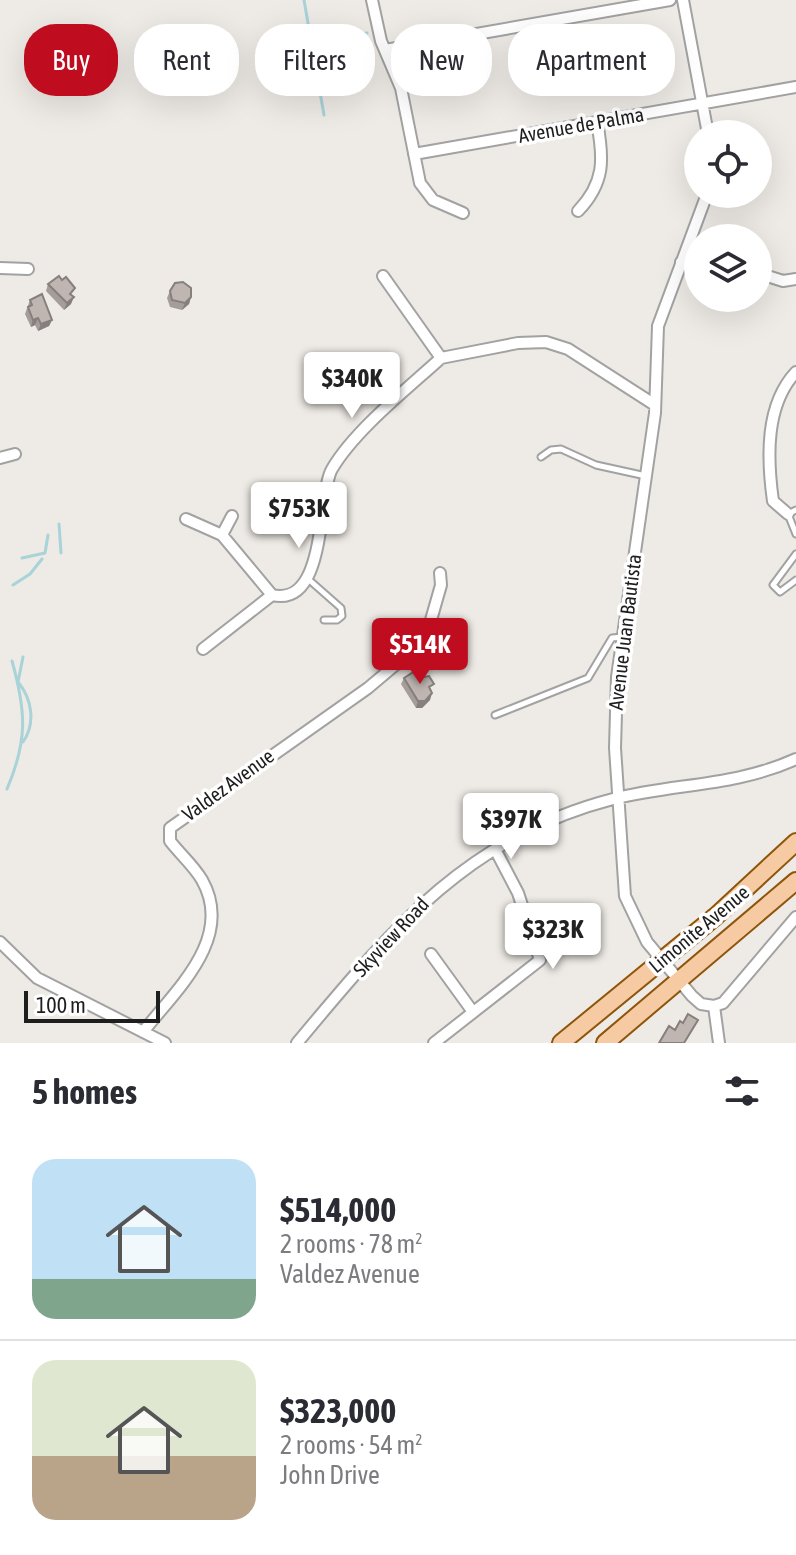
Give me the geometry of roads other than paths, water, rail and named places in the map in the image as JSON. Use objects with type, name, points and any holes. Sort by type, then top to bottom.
[{"type":"main road","name":"Limonite Avenue","points":[[561,1043],[662,961],[796,842]]},
{"type":"main road","name":"Limonite Avenue","points":[[605,1043],[796,881]]},
{"type":"street","points":[[372,0],[377,31],[401,88],[417,174],[426,194],[441,206],[463,213]]},
{"type":"street","points":[[385,50],[670,0]]},
{"type":"street","points":[[683,0],[705,120]]},
{"type":"street","name":"Avenue de Palma","points":[[414,154],[796,87]]},
{"type":"street","points":[[578,211],[592,197],[601,174],[597,122]]},
{"type":"street","name":"Avenue Juan Bautista","points":[[702,208],[658,326],[655,405],[614,721],[625,896],[637,926],[662,961],[701,1004],[714,1006]]},
{"type":"street","points":[[0,268],[28,269]]},
{"type":"street","points":[[383,276],[441,358]]},
{"type":"street","points":[[772,277],[783,281],[796,279]]},
{"type":"street","points":[[203,649],[272,595],[285,595],[306,577],[325,513],[327,483],[338,461],[441,358],[518,343],[546,342],[568,349],[655,405]]},
{"type":"street","points":[[792,512],[773,501],[771,440],[779,396],[796,372]]},
{"type":"street","points":[[0,458],[15,454]]},
{"type":"street","points":[[222,535],[232,516]]},
{"type":"street","points":[[186,519],[222,535],[272,595]]},
{"type":"street","name":"Valdez Avenue","points":[[143,1032],[193,969],[209,940],[213,917],[205,886],[170,841],[170,828],[368,688],[406,656],[431,620],[438,602],[440,573]]},
{"type":"street","name":"Skyview Road","points":[[297,1043],[431,893],[466,866],[496,851],[520,833],[545,821],[617,798],[702,787],[773,769],[796,759]]},
{"type":"street","points":[[434,1043],[540,960],[518,893],[496,851]]},
{"type":"street","points":[[719,1043],[714,1006],[723,1003],[796,917]]},
{"type":"street","points":[[0,942],[37,978],[165,1043]]},
{"type":"street","points":[[431,954],[473,1012]]},
{"type":"lane","points":[[541,457],[551,450],[561,449],[596,465],[647,476]]},
{"type":"lane","points":[[792,512],[796,534]]},
{"type":"lane","points":[[796,554],[773,585],[780,592],[796,580]]},
{"type":"lane","points":[[306,577],[341,608],[338,619],[324,620]]},
{"type":"lane","points":[[495,715],[588,678],[612,638],[623,637]]},
{"type":"waterway","points":[[304,0],[324,115]]},
{"type":"waterway","points":[[59,524],[61,553]]},
{"type":"waterway","points":[[22,558],[45,553],[48,535]]},
{"type":"waterway","points":[[13,585],[30,574],[42,559]]},
{"type":"waterway","points":[[23,657],[18,682],[27,696],[31,711],[30,727],[23,742]]},
{"type":"waterway","points":[[7,789],[19,755],[23,725],[12,661]]}]
